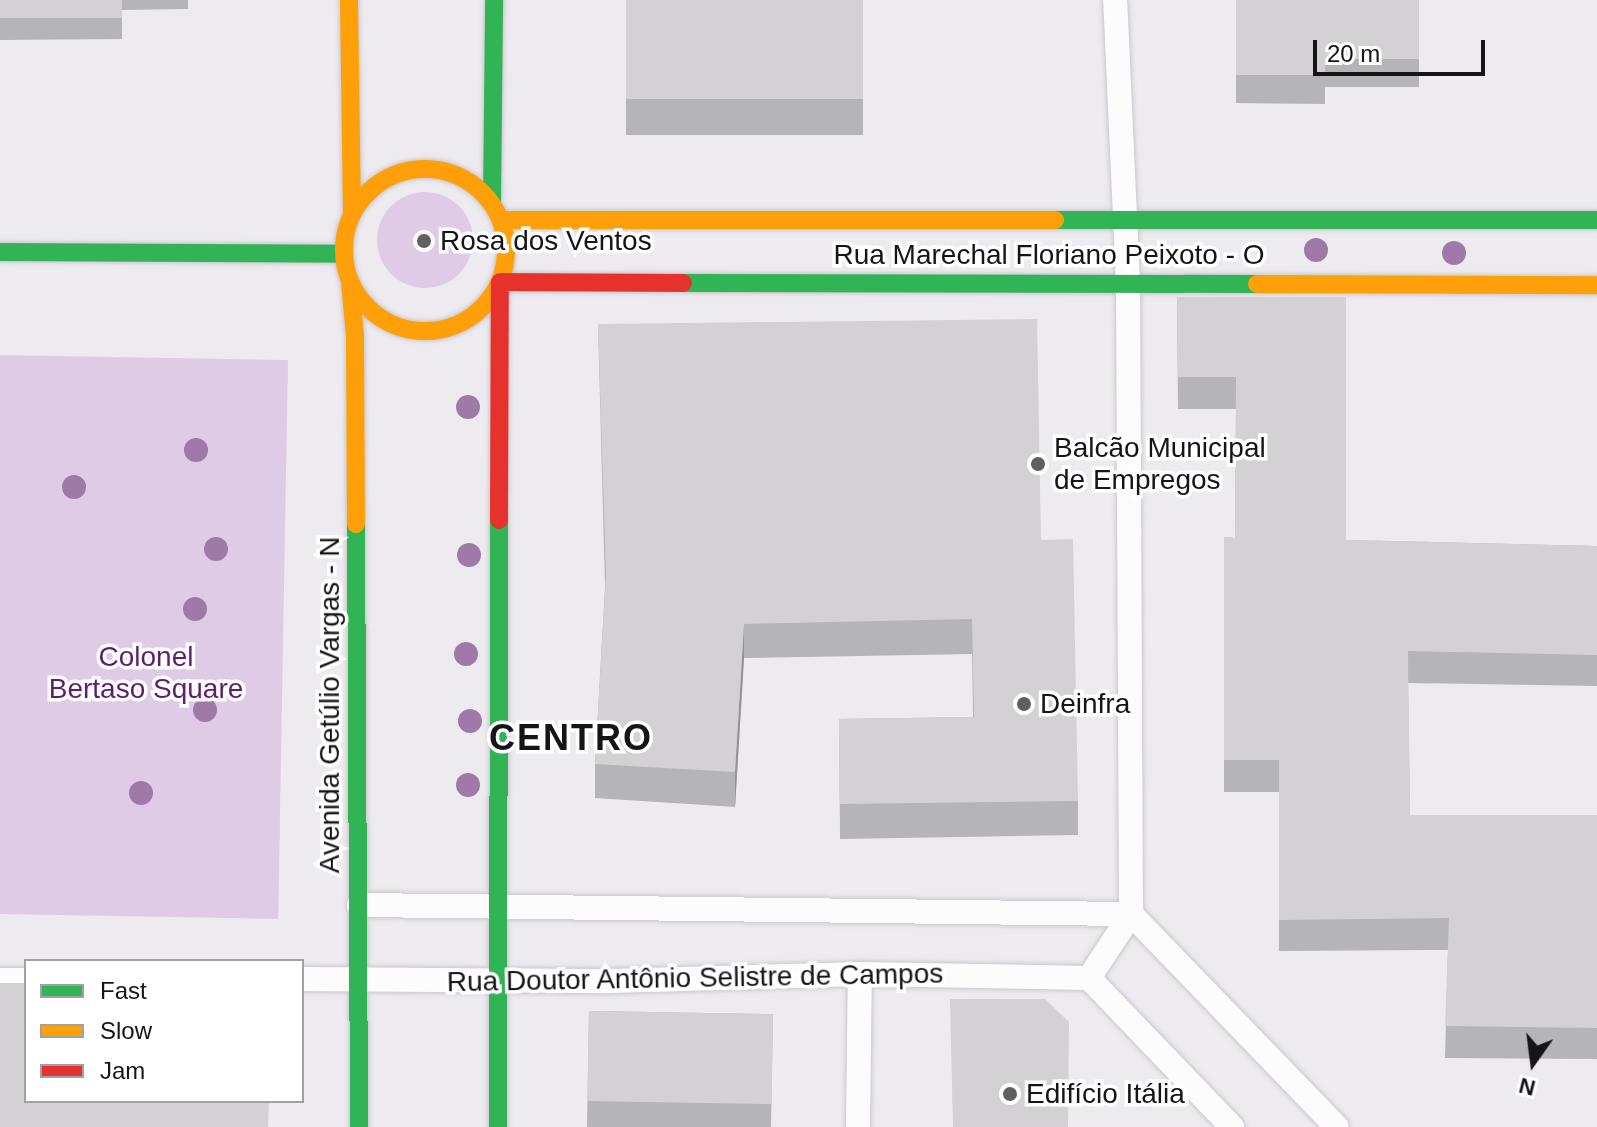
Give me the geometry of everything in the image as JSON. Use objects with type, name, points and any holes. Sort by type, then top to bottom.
[{"type":"street","points":[[349,0],[352,213],[344,254],[350,283],[366,305],[387,322],[412,330],[438,331],[474,314],[500,283]]},
{"type":"street","points":[[492,202],[494,0]]},
{"type":"street","points":[[352,213],[380,182],[398,172],[419,169],[460,176],[492,202],[501,220],[508,254],[500,283],[498,1127]]},
{"type":"street","name":"Rua Marechal Floriano Peixoto - O","points":[[501,220],[1597,220]]},
{"type":"street","points":[[0,252],[344,254]]},
{"type":"street","name":"Avenida Getúlio Vargas - N","points":[[350,283],[355,336],[359,1127]]},
{"type":"street","name":"Rua Marechal Floriano Peixoto - O","points":[[500,283],[1597,285]]},
{"type":"lane","points":[[1115,0],[1128,283],[1131,914],[1089,978],[1232,1127]]},
{"type":"lane","points":[[359,905],[1131,914],[1337,1127]]},
{"type":"lane","points":[[858,1127],[860,974]]},
{"type":"lane","name":"Rua Doutor Antônio Selistre de Campos","points":[[304,979],[498,982],[860,974],[1089,978]]},
{"type":"lane","points":[[0,980],[24,980]]},
{"type":"green space","points":[[425,192],[443,196],[459,206],[469,222],[473,240],[469,258],[459,274],[443,284],[425,288],[407,284],[391,274],[381,258],[377,240],[381,222],[391,206],[407,196]]},
{"type":"green space","name":"Colonel Bertaso Square","points":[[0,355],[288,360],[278,919],[0,914]]},
{"type":"building","points":[[0,0],[122,0],[122,18],[0,18]]},
{"type":"building","points":[[626,0],[863,0],[863,99],[626,99]]},
{"type":"building","points":[[1236,0],[1419,0],[1419,59],[1325,59],[1325,75],[1236,75]]},
{"type":"building","points":[[1177,297],[1346,297],[1346,540],[1597,546],[1597,655],[1408,651],[1410,815],[1597,815],[1597,1028],[1445,1026],[1449,918],[1279,920],[1279,760],[1224,760],[1224,537],[1235,538],[1236,377],[1178,377]]},
{"type":"building","points":[[1037,319],[1041,540],[1073,539],[1078,801],[840,804],[839,719],[974,717],[972,619],[744,624],[735,772],[595,764],[606,574],[598,324]]},
{"type":"building","points":[[0,983],[24,983],[24,1103],[269,1103],[268,1127],[0,1127]]},
{"type":"building","name":"Edifício Itália","points":[[950,999],[1045,999],[1069,1022],[1068,1127],[953,1127]]},
{"type":"building","points":[[589,1011],[773,1014],[771,1104],[587,1101]]},
{"type":"traffic: fast","points":[[492,202],[494,0]]},
{"type":"traffic: fast","points":[[1055,220],[1597,220]]},
{"type":"traffic: fast","points":[[0,252],[344,254]]},
{"type":"traffic: fast","points":[[683,283],[1257,284]]},
{"type":"traffic: fast","points":[[498,1127],[499,520]]},
{"type":"traffic: fast","points":[[356,524],[359,1127]]},
{"type":"traffic: slow","points":[[349,0],[352,213]]},
{"type":"traffic: slow","points":[[425,169],[456,175],[482,193],[500,219],[506,250],[500,281],[482,307],[456,325],[425,331],[394,325],[368,307],[350,281],[344,250],[350,219],[368,193],[394,175],[425,169]]},
{"type":"traffic: slow","points":[[501,220],[1055,220]]},
{"type":"traffic: slow","points":[[350,283],[355,336],[356,524]]},
{"type":"traffic: slow","points":[[1257,284],[1597,285]]},
{"type":"traffic: jam","points":[[500,282],[683,283]]},
{"type":"traffic: jam","points":[[499,520],[500,284]]},
{"type":"place","name":"Rosa dos Ventos","points":[[424,241]]},
{"type":"place","name":"Balcão Municipal de Empregos","points":[[1038,464]]},
{"type":"place","name":"Deinfra","points":[[1024,704]]},
{"type":"place","name":"Edifício Itália","points":[[1010,1094]]},
{"type":"district","name":"CENTRO","points":[[571,738]]}]
